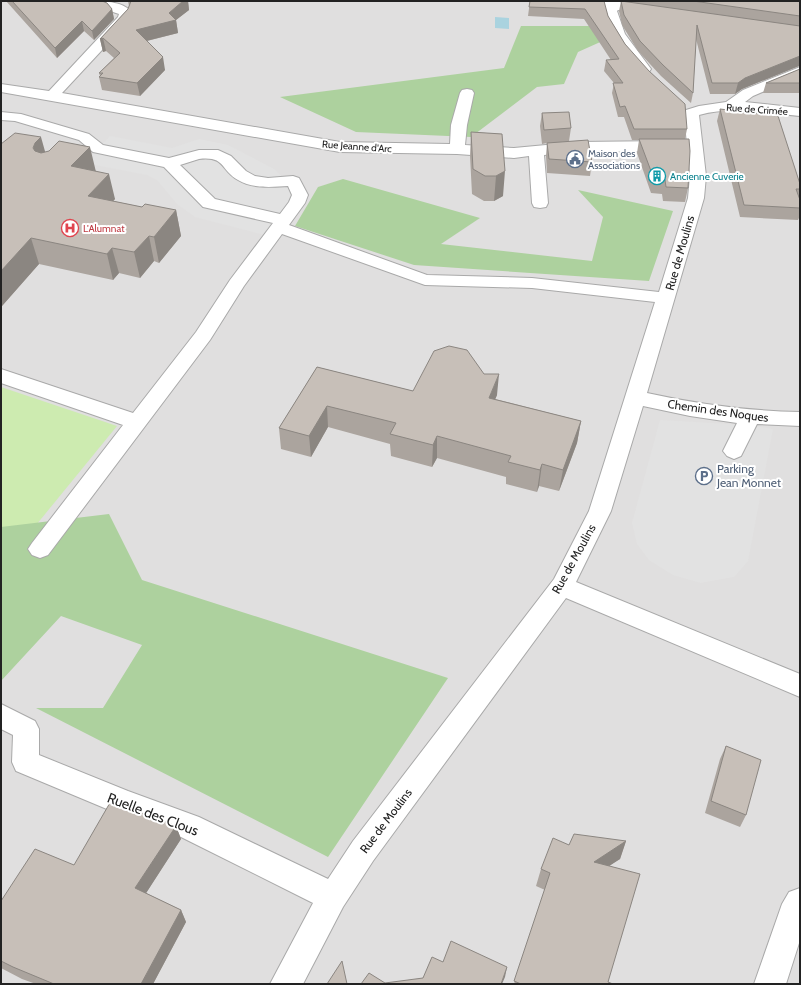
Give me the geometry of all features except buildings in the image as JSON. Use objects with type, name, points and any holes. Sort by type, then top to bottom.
[{"type":"street","points":[[52,96],[124,18],[126,13],[123,10],[104,6],[99,3],[100,1]]},
{"type":"street","points":[[586,1],[617,4],[661,12]]},
{"type":"street","points":[[617,4],[610,11],[611,19],[630,54],[654,80]]},
{"type":"street","points":[[731,105],[748,93],[800,71]]},
{"type":"street","name":"Rue Jeanne d'Arc","points":[[1,88],[340,147],[457,149],[514,152],[536,151],[576,140],[694,146]]},
{"type":"street","points":[[457,149],[459,125],[467,93]]},
{"type":"street","name":"Rue de Crimée","points":[[687,109],[702,109],[731,105],[800,112]]},
{"type":"street","name":"Rue de Moulins","points":[[286,984],[333,897],[363,851],[562,586],[600,510],[636,398],[696,198],[698,176],[687,109]]},
{"type":"street","points":[[1,116],[16,117],[98,149],[169,163],[200,155],[218,155],[228,160],[244,177],[267,183],[293,181],[300,195],[297,203],[236,284],[203,336],[40,549]]},
{"type":"street","points":[[536,151],[540,203]]},
{"type":"street","points":[[169,163],[209,203],[281,223],[425,280],[532,283],[666,298]]},
{"type":"street","points":[[1,376],[137,422]]},
{"type":"street","name":"Chemin des Noques","points":[[636,398],[675,406],[771,419],[800,419]]},
{"type":"street","points":[[734,451],[747,425],[748,416]]},
{"type":"street","points":[[562,586],[800,686]]},
{"type":"street","name":"Ruelle des Clous","points":[[1,716],[26,729],[26,762],[124,804],[189,827],[333,897]]},
{"type":"street","points":[[770,984],[793,915],[800,903]]},
{"type":"shaded area","points":[[1,1],[800,1],[800,984],[1,984]]},
{"type":"shaded area","points":[[110,136],[172,148],[199,139],[228,145],[274,169],[297,191],[269,236],[195,217],[177,204],[157,180],[147,175],[85,163]]},
{"type":"shaded area","name":"Parking Jean Monnet","points":[[660,420],[747,425],[773,429],[748,561],[734,577],[701,583],[673,575],[649,560],[637,544],[632,523]]},
{"type":"green space","points":[[521,26],[599,26],[607,39],[578,52],[564,84],[537,87],[471,137],[356,132],[280,97],[504,68]]},
{"type":"green space","points":[[343,179],[480,218],[441,244],[592,261],[603,217],[578,190],[673,211],[649,281],[414,265],[295,226],[318,187]]},
{"type":"green space","points":[[1,387],[117,426],[1,568]]},
{"type":"green space","points":[[109,514],[142,580],[448,678],[328,857],[36,708],[103,708],[142,645],[61,616],[1,681],[1,527]]},
{"type":"water","points":[[495,17],[509,18],[509,29],[495,28]]},
{"type":"place","name":"Maison des Associations","points":[[575,159]]},
{"type":"place","name":"Ancienne Cuverie","points":[[657,176]]},
{"type":"place","name":"L'Alumnat","points":[[70,228]]},
{"type":"place","name":"Parking Jean Monnet","points":[[704,476]]}]
